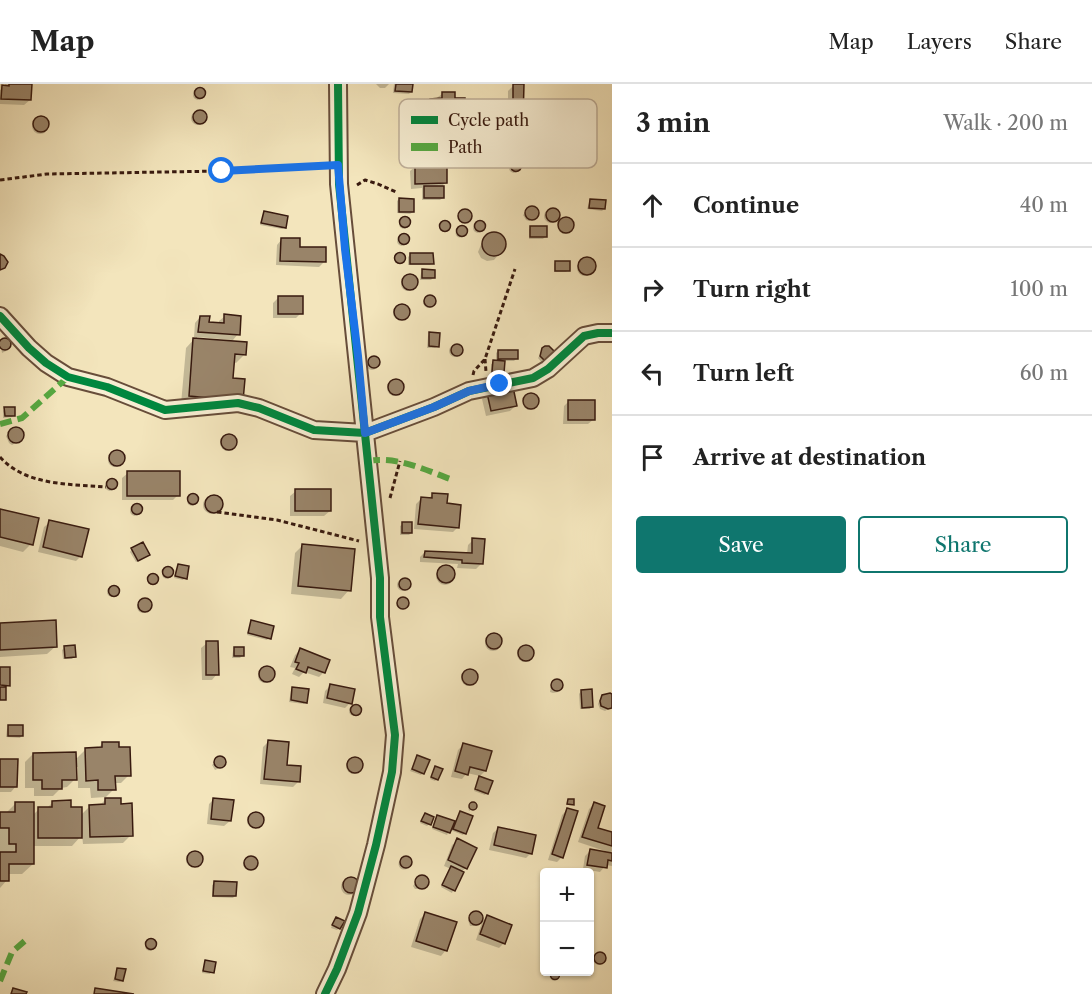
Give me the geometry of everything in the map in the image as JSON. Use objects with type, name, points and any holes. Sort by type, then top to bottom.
[{"type":"street","points":[[325,994],[358,913],[392,772],[395,735],[380,617],[380,578],[345,249],[338,165],[338,84]]},
{"type":"street","points":[[0,316],[29,348],[46,363],[69,377],[107,387],[159,408],[171,411],[238,403],[259,408],[314,430],[365,433],[469,391],[532,378],[548,369],[584,336],[612,333]]},
{"type":"path","points":[[0,180],[47,174],[222,171],[338,165]]},
{"type":"path","points":[[350,190],[365,180],[396,192]]},
{"type":"path","points":[[469,391],[474,371],[485,359],[515,269]]},
{"type":"path","points":[[0,457],[7,465],[24,475],[39,480],[106,487]]},
{"type":"path","points":[[388,503],[400,461]]},
{"type":"path","points":[[217,512],[277,520],[376,545]]},
{"type":"building","points":[[9,84],[32,84],[31,100],[1,99],[2,85],[9,86]]},
{"type":"building","points":[[396,84],[413,84],[412,92],[395,91]]},
{"type":"building","points":[[513,84],[524,84],[524,99],[513,99]]},
{"type":"building","points":[[200,88],[204,89],[204,97],[200,98],[196,97],[195,93],[196,89]]},
{"type":"building","points":[[442,92],[455,92],[455,98],[465,99],[430,99],[442,98]]},
{"type":"building","points":[[197,110],[203,110],[207,117],[203,124],[197,124],[193,120],[193,114]]},
{"type":"building","points":[[41,116],[47,118],[49,124],[47,130],[41,132],[35,130],[33,124],[35,118]]},
{"type":"building","points":[[415,168],[447,168],[447,183],[415,184]]},
{"type":"building","points":[[424,186],[444,186],[444,198],[424,198]]},
{"type":"building","points":[[399,198],[414,199],[414,212],[399,212]]},
{"type":"building","points":[[590,199],[606,200],[605,209],[589,208]]},
{"type":"building","points":[[532,206],[537,208],[539,213],[537,218],[532,220],[527,218],[525,213],[527,208]]},
{"type":"building","points":[[550,208],[556,208],[560,215],[556,222],[550,222],[546,218],[546,212]]},
{"type":"building","points":[[465,209],[470,211],[472,216],[470,221],[465,223],[460,221],[458,216],[460,211]]},
{"type":"building","points":[[264,211],[288,216],[286,228],[261,223]]},
{"type":"building","points":[[405,217],[409,218],[409,226],[405,227],[401,226],[400,222],[401,218]]},
{"type":"building","points":[[566,217],[572,219],[574,225],[572,231],[566,233],[560,231],[558,225],[560,219]]},
{"type":"building","points":[[445,221],[449,222],[449,230],[445,231],[441,230],[440,226],[441,222]]},
{"type":"building","points":[[480,221],[484,222],[484,230],[480,231],[476,230],[475,226],[476,222]]},
{"type":"building","points":[[462,226],[466,227],[466,235],[462,236],[458,235],[457,231],[458,227]]},
{"type":"building","points":[[530,226],[547,226],[547,237],[530,237]]},
{"type":"building","points":[[494,232],[503,235],[506,244],[503,253],[494,256],[485,253],[482,244],[485,235]]},
{"type":"building","points":[[404,233],[410,239],[404,245],[398,239]]},
{"type":"building","points":[[281,238],[300,238],[300,247],[326,247],[326,262],[280,261]]},
{"type":"building","points":[[400,253],[404,254],[404,262],[400,263],[396,262],[395,258],[396,254]]},
{"type":"building","points":[[410,253],[433,253],[434,264],[410,264]]},
{"type":"building","points":[[0,254],[8,262],[5,268],[0,270]]},
{"type":"building","points":[[587,257],[593,260],[596,266],[593,272],[587,275],[581,272],[578,266],[581,260]]},
{"type":"building","points":[[555,261],[570,261],[570,271],[555,271]]},
{"type":"building","points":[[422,269],[435,270],[435,278],[422,278]]},
{"type":"building","points":[[410,274],[416,276],[418,282],[416,288],[410,290],[404,288],[402,282],[404,276]]},
{"type":"building","points":[[432,295],[435,296],[435,306],[428,307],[425,306],[424,299],[425,296]]},
{"type":"building","points":[[278,296],[303,296],[303,314],[278,314]]},
{"type":"building","points":[[402,304],[408,306],[410,312],[408,318],[402,320],[396,318],[394,312],[396,306]]},
{"type":"building","points":[[224,314],[241,316],[240,335],[198,332],[200,316],[210,316],[209,322],[224,323]]},
{"type":"building","points":[[429,332],[440,333],[439,347],[429,346]]},
{"type":"building","points":[[7,338],[11,344],[7,350],[3,350],[-1,342]]},
{"type":"building","points":[[193,338],[247,342],[246,355],[235,354],[233,378],[245,379],[243,401],[189,396]]},
{"type":"building","points":[[459,344],[462,345],[462,355],[455,356],[452,355],[451,348],[452,345]]},
{"type":"building","points":[[545,346],[549,346],[555,352],[545,361],[540,356]]},
{"type":"building","points":[[498,350],[518,350],[518,359],[498,359]]},
{"type":"building","points":[[376,356],[379,357],[379,367],[372,368],[369,367],[368,360],[369,357]]},
{"type":"building","points":[[493,360],[505,361],[504,373],[492,372]]},
{"type":"building","points":[[393,379],[399,379],[404,387],[402,393],[393,395],[388,390],[388,384]]},
{"type":"building","points":[[513,387],[517,406],[491,411],[487,393]]},
{"type":"building","points":[[531,393],[537,395],[539,401],[537,407],[531,409],[525,407],[523,401],[525,395]]},
{"type":"building","points":[[568,400],[595,400],[595,420],[568,420]]},
{"type":"building","points":[[4,407],[15,407],[15,416],[5,416]]},
{"type":"building","points":[[13,427],[19,427],[24,435],[22,441],[13,443],[8,438],[8,432]]},
{"type":"building","points":[[229,434],[235,436],[237,442],[235,448],[229,450],[223,448],[221,442],[223,436]]},
{"type":"building","points":[[117,450],[123,452],[125,458],[123,464],[117,466],[111,464],[109,458],[111,452]]},
{"type":"building","points":[[127,471],[180,471],[180,496],[127,496]]},
{"type":"building","points":[[112,479],[116,480],[116,488],[112,489],[108,488],[107,484],[108,480]]},
{"type":"building","points":[[295,489],[331,489],[331,511],[295,511]]},
{"type":"building","points":[[432,493],[448,494],[447,503],[461,505],[459,528],[418,524],[421,497],[432,498]]},
{"type":"building","points":[[193,494],[197,495],[197,503],[193,504],[189,503],[188,499],[189,495]]},
{"type":"building","points":[[210,495],[218,495],[223,500],[221,511],[210,513],[205,508],[205,500]]},
{"type":"building","points":[[137,504],[141,505],[141,513],[137,514],[133,513],[132,509],[133,505]]},
{"type":"building","points":[[0,509],[39,518],[33,545],[0,537]]},
{"type":"building","points":[[49,520],[89,529],[82,557],[43,547]]},
{"type":"building","points":[[402,522],[412,522],[412,533],[402,533]]},
{"type":"building","points":[[472,538],[485,539],[483,564],[424,557],[425,551],[472,553]]},
{"type":"building","points":[[143,542],[150,555],[138,561],[131,548]]},
{"type":"building","points":[[302,544],[355,549],[351,591],[298,586]]},
{"type":"building","points":[[178,564],[189,566],[187,579],[175,576]]},
{"type":"building","points":[[446,565],[452,568],[455,574],[452,580],[446,583],[440,580],[437,574],[440,568]]},
{"type":"building","points":[[168,567],[172,568],[172,576],[168,577],[164,576],[163,572],[164,568]]},
{"type":"building","points":[[153,573],[159,579],[153,585],[147,579]]},
{"type":"building","points":[[407,578],[410,579],[410,589],[403,590],[400,589],[399,582],[400,579]]},
{"type":"building","points":[[114,585],[120,591],[114,597],[108,591]]},
{"type":"building","points":[[405,597],[408,598],[408,608],[401,609],[398,608],[397,601],[398,598]]},
{"type":"building","points":[[145,598],[150,600],[152,605],[150,610],[145,612],[140,610],[138,605],[140,600]]},
{"type":"building","points":[[56,620],[57,647],[0,650],[0,623]]},
{"type":"building","points":[[251,620],[274,626],[271,639],[248,633]]},
{"type":"building","points":[[494,633],[500,635],[502,641],[500,647],[494,649],[488,647],[486,641],[488,635]]},
{"type":"building","points":[[206,641],[218,641],[219,675],[206,675]]},
{"type":"building","points":[[75,645],[76,657],[65,658],[64,646]]},
{"type":"building","points":[[526,645],[532,647],[534,653],[532,659],[526,661],[520,659],[518,653],[520,647]]},
{"type":"building","points":[[234,647],[244,647],[244,656],[234,656]]},
{"type":"building","points":[[300,648],[330,660],[325,673],[308,667],[306,673],[296,669],[299,663],[295,662]]},
{"type":"building","points":[[267,666],[275,674],[267,682],[259,674]]},
{"type":"building","points":[[0,667],[10,667],[10,686],[0,685]]},
{"type":"building","points":[[470,669],[476,671],[478,677],[476,683],[470,685],[464,683],[462,677],[464,671]]},
{"type":"building","points":[[559,679],[562,680],[562,690],[555,691],[552,690],[551,683],[552,680]]},
{"type":"building","points":[[330,684],[355,689],[352,704],[327,698]]},
{"type":"building","points":[[0,687],[6,687],[6,700],[0,700]]},
{"type":"building","points":[[292,687],[309,689],[307,703],[291,700]]},
{"type":"building","points":[[592,689],[593,707],[582,708],[581,690]]},
{"type":"building","points":[[612,694],[612,708],[608,709],[601,706],[600,701],[602,695]]},
{"type":"building","points":[[356,704],[362,710],[356,716],[350,710]]},
{"type":"building","points":[[8,725],[23,725],[23,736],[8,736]]},
{"type":"building","points":[[268,740],[289,742],[287,765],[301,766],[300,782],[264,779]]},
{"type":"building","points":[[102,742],[119,742],[119,747],[130,747],[131,776],[115,776],[116,790],[98,790],[98,780],[86,781],[85,748],[102,747]]},
{"type":"building","points":[[463,743],[492,751],[486,771],[470,767],[468,775],[455,771]]},
{"type":"building","points":[[76,752],[77,780],[62,780],[62,789],[42,789],[42,780],[33,780],[33,753]]},
{"type":"building","points":[[417,755],[430,760],[424,774],[412,769]]},
{"type":"building","points":[[222,756],[226,762],[222,768],[218,768],[214,760]]},
{"type":"building","points":[[355,757],[361,759],[363,765],[361,771],[355,773],[349,771],[347,765],[349,759]]},
{"type":"building","points":[[0,759],[18,759],[17,787],[0,787]]},
{"type":"building","points":[[435,766],[443,769],[438,780],[431,777]]},
{"type":"building","points":[[479,776],[493,781],[488,794],[475,789]]},
{"type":"building","points":[[105,798],[121,798],[121,804],[132,803],[133,836],[90,837],[89,805],[105,804]]},
{"type":"building","points":[[213,798],[234,800],[231,821],[211,819]]},
{"type":"building","points":[[568,799],[574,799],[574,805],[567,804]]},
{"type":"building","points":[[71,800],[71,807],[82,807],[82,838],[38,838],[38,807],[52,807],[52,801]]},
{"type":"building","points":[[15,802],[34,802],[34,864],[9,864],[9,881],[0,881],[0,852],[16,852],[16,844],[9,844],[9,828],[0,828],[0,812],[15,812]]},
{"type":"building","points":[[473,802],[477,806],[473,810],[469,806]]},
{"type":"building","points":[[594,802],[605,806],[598,828],[612,832],[612,846],[582,837]]},
{"type":"building","points":[[567,808],[578,811],[563,858],[552,854]]},
{"type":"building","points":[[460,811],[473,816],[466,834],[453,829]]},
{"type":"building","points":[[256,812],[264,820],[256,828],[248,820]]},
{"type":"building","points":[[425,813],[434,817],[431,825],[421,821]]},
{"type":"building","points":[[437,815],[455,821],[450,833],[433,827]]},
{"type":"building","points":[[498,827],[536,835],[532,854],[494,845]]},
{"type":"building","points":[[457,838],[477,848],[467,869],[448,860]]},
{"type":"building","points":[[590,849],[612,853],[612,861],[608,860],[607,868],[587,865]]},
{"type":"building","points":[[195,851],[203,859],[195,867],[187,859]]},
{"type":"building","points":[[251,856],[256,858],[258,863],[256,868],[251,870],[246,868],[244,863],[246,858]]},
{"type":"building","points":[[408,856],[412,862],[408,868],[404,868],[400,860]]},
{"type":"building","points":[[451,866],[464,872],[455,891],[442,885]]},
{"type":"building","points":[[422,875],[427,877],[429,882],[427,887],[422,889],[417,887],[415,882],[417,877]]},
{"type":"building","points":[[348,877],[354,877],[359,885],[357,891],[348,893],[343,888],[343,882]]},
{"type":"building","points":[[214,881],[237,882],[236,896],[213,896]]},
{"type":"building","points":[[476,911],[481,913],[483,918],[481,923],[476,925],[471,923],[469,918],[471,913]]},
{"type":"building","points":[[425,912],[457,922],[447,951],[416,941]]},
{"type":"building","points":[[487,915],[512,925],[505,944],[480,934]]},
{"type":"building","points":[[336,917],[345,921],[340,929],[332,925]]},
{"type":"building","points":[[151,938],[157,944],[151,950],[145,944]]},
{"type":"building","points":[[602,952],[606,956],[605,963],[595,963],[595,953]]},
{"type":"building","points":[[205,960],[216,962],[214,973],[203,971]]},
{"type":"building","points":[[117,968],[126,969],[123,981],[115,979]]},
{"type":"building","points":[[13,988],[27,992],[26,994],[11,994]]},
{"type":"building","points":[[95,988],[134,994],[94,994]]},
{"type":"marked path","points":[[0,424],[22,418],[68,377]]},
{"type":"marked path","points":[[368,461],[401,462],[453,480]]},
{"type":"marked path","points":[[0,981],[12,952],[27,939]]},
{"type":"cycle path","points":[[325,994],[358,913],[392,772],[395,735],[380,617],[380,578],[339,184],[338,84]]},
{"type":"cycle path","points":[[0,316],[29,348],[46,363],[68,377],[107,387],[165,410],[238,403],[259,408],[314,430],[365,433],[469,391],[533,378],[548,369],[584,336],[612,333]]},
{"type":"route","points":[[222,171],[338,165],[365,433],[469,391],[500,384]]}]
